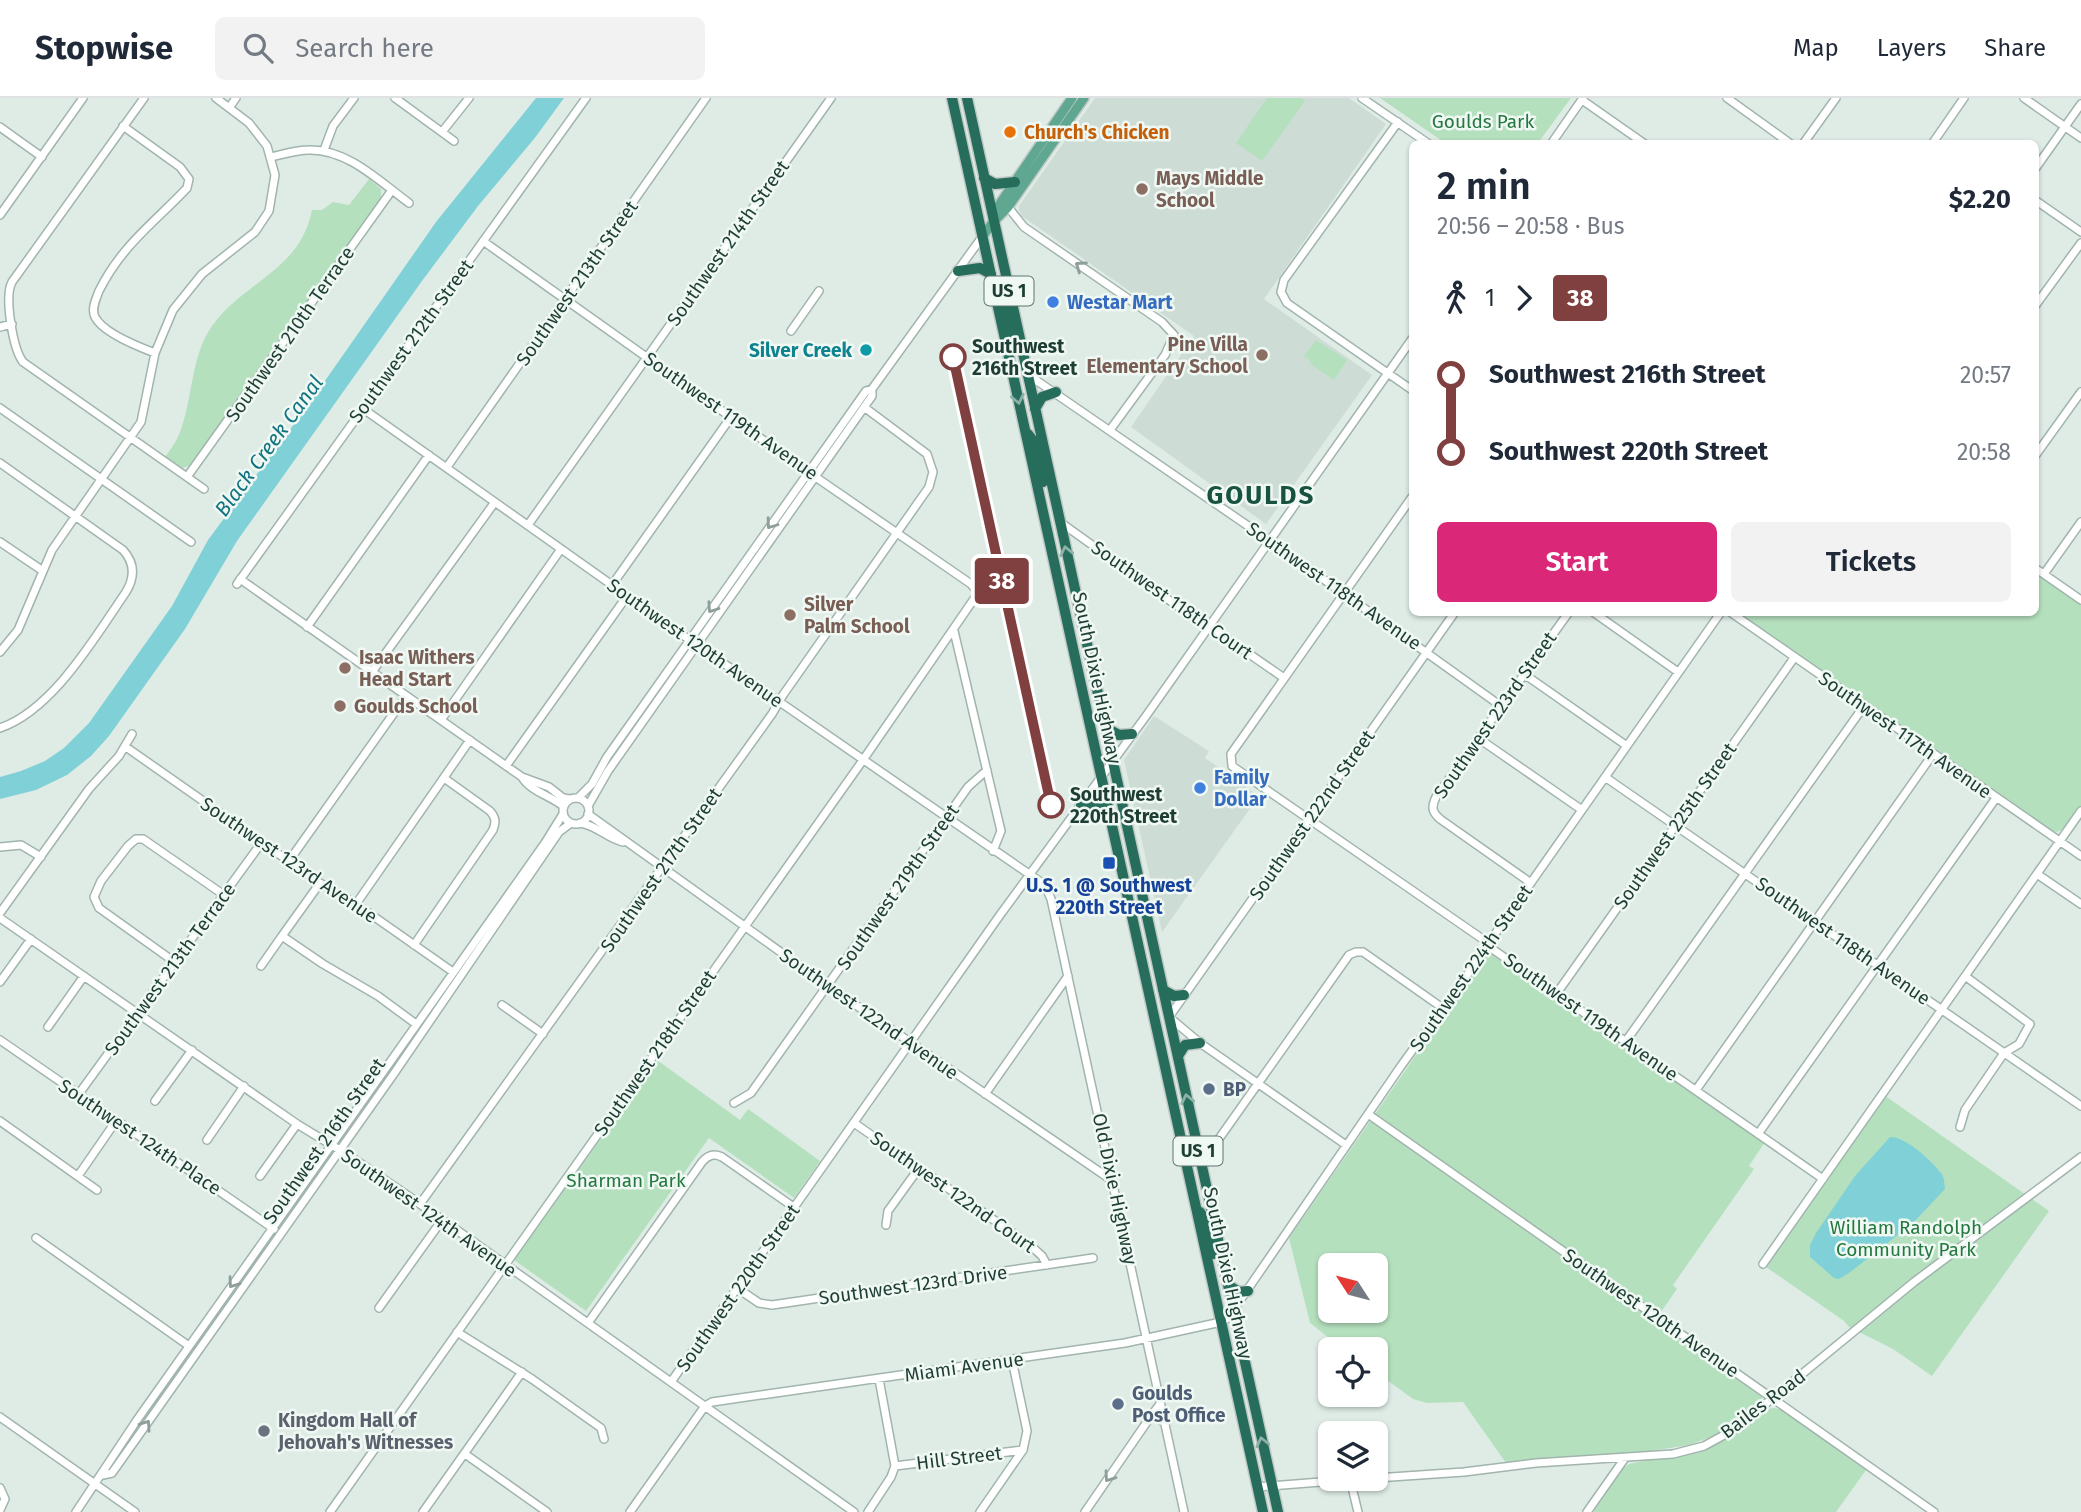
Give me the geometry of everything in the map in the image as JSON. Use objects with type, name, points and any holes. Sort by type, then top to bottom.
[{"type":"highway","points":[[954,98],[959,102],[984,215],[989,221],[993,221]]},
{"type":"highway","name":"South Dixie Highway","points":[[954,98],[982,237],[1263,1512]]},
{"type":"highway","name":"US 1","points":[[967,98],[1027,374]]},
{"type":"highway","points":[[984,178],[995,184],[1015,182]]},
{"type":"highway","points":[[982,237],[985,235],[990,238],[1012,334],[1020,344]]},
{"type":"highway","points":[[958,271],[980,268],[991,274]]},
{"type":"highway","name":"South Dixie Highway","points":[[1027,374],[1278,1512]]},
{"type":"highway","points":[[1035,409],[1042,397],[1056,393]]},
{"type":"highway","points":[[1024,428],[1035,443],[1050,514],[1060,522],[1053,527],[1048,537]]},
{"type":"highway","points":[[1075,658],[1085,672],[1102,751],[1112,761]]},
{"type":"highway","points":[[1105,728],[1119,735],[1132,734]]},
{"type":"highway","points":[[1101,776],[1108,780],[1111,787],[1130,869],[1140,884]]},
{"type":"highway","points":[[1081,804],[1097,803],[1109,810]]},
{"type":"highway","points":[[1132,919],[1142,932],[1158,1007],[1169,1017],[1161,1028],[1159,1038]]},
{"type":"highway","points":[[1163,990],[1174,996],[1184,995]]},
{"type":"highway","points":[[1178,1056],[1185,1045],[1200,1042]]},
{"type":"highway","points":[[1195,1204],[1206,1221],[1224,1304],[1233,1311]]},
{"type":"highway","points":[[1228,1285],[1239,1292],[1248,1291]]},
{"type":"highway","points":[[1221,1322],[1231,1330],[1245,1391],[1253,1399]]},
{"type":"main road","points":[[993,221],[997,208],[1072,98]]},
{"type":"main road","points":[[982,237],[1007,207],[1084,98]]},
{"type":"street","points":[[0,215],[83,98]]},
{"type":"street","points":[[144,98],[12,282],[8,293],[12,324],[18,355],[23,362],[204,489]]},
{"type":"street","points":[[0,652],[18,630],[52,550],[131,438],[143,416],[155,353],[170,316],[190,287],[210,267],[250,237],[263,222],[274,189],[275,175],[271,157],[259,133],[215,98]]},
{"type":"street","points":[[229,108],[236,98]]},
{"type":"street","points":[[324,150],[333,126],[354,98]]},
{"type":"street","points":[[395,98],[454,141]]},
{"type":"street","points":[[442,132],[469,98]]},
{"type":"street","name":"Southwest 212th Street","points":[[307,626],[238,582],[586,98]]},
{"type":"street","name":"Southwest 213th Street","points":[[447,467],[706,98]]},
{"type":"street","name":"Southwest 214th Street","points":[[528,525],[831,98]]},
{"type":"street","points":[[1363,98],[1423,140]]},
{"type":"street","points":[[1727,98],[1785,140]]},
{"type":"street","points":[[1806,140],[1836,98]]},
{"type":"street","points":[[1935,140],[1964,98]]},
{"type":"street","points":[[2024,98],[2081,138]]},
{"type":"street","points":[[1554,140],[1583,99],[1639,140]]},
{"type":"street","points":[[2039,163],[2081,104]]},
{"type":"street","points":[[1398,122],[1284,280],[1281,292],[1287,303],[1409,388]]},
{"type":"street","points":[[124,126],[188,175],[189,184],[183,192],[143,229],[120,257],[93,308],[95,317],[130,343],[155,353]]},
{"type":"street","points":[[0,127],[42,157]]},
{"type":"street","points":[[271,157],[301,150],[324,150],[345,158],[409,203]]},
{"type":"street","name":"Southwest 210th Terrace","points":[[187,477],[392,190]]},
{"type":"street","points":[[2039,203],[2081,232]]},
{"type":"street","points":[[1007,207],[1020,224],[1162,322],[1174,335],[1165,355],[1110,430]]},
{"type":"street","points":[[588,810],[608,771],[866,391],[872,389],[982,237]]},
{"type":"street","name":"Southwest 119th Avenue","points":[[483,240],[971,584],[976,593]]},
{"type":"street","points":[[2039,301],[2081,243]]},
{"type":"street","points":[[791,331],[819,291]]},
{"type":"street","points":[[0,327],[12,324]]},
{"type":"street","name":"Southwest 220th Street","points":[[671,1382],[1409,343]]},
{"type":"street","name":"Southwest 118th Avenue","points":[[1027,374],[1270,541],[1501,706]]},
{"type":"street","points":[[812,474],[872,396],[872,389]]},
{"type":"street","points":[[2039,450],[2081,392]]},
{"type":"street","name":"Southwest 217th Street","points":[[420,1205],[929,487],[933,478],[932,464],[922,448],[864,407]]},
{"type":"street","points":[[0,408],[191,542]]},
{"type":"street","name":"Southwest 120th Avenue","points":[[362,408],[1029,876]]},
{"type":"street","points":[[612,585],[731,417]]},
{"type":"street","points":[[429,455],[307,626],[406,696],[522,777],[549,787],[563,798],[574,799],[592,784],[606,760],[694,642]]},
{"type":"street","points":[[0,463],[123,550],[130,558],[133,568],[126,592],[53,692],[29,714],[0,728]]},
{"type":"street","points":[[1284,678],[1409,501]]},
{"type":"street","points":[[372,672],[495,502]]},
{"type":"street","name":"Southwest 118th Court","points":[[1060,522],[1284,678]]},
{"type":"street","points":[[2044,574],[2081,522]]},
{"type":"street","points":[[0,542],[43,571]]},
{"type":"street","points":[[441,720],[561,549]]},
{"type":"street","points":[[2039,571],[2081,600]]},
{"type":"street","name":"Southwest 218th Street","points":[[330,1512],[954,631],[975,600],[976,593]]},
{"type":"street","points":[[506,766],[628,596]]},
{"type":"street","name":"Southwest 222nd Street","points":[[1169,1017],[1451,616]]},
{"type":"street","name":"Southwest 223rd Street","points":[[1531,883],[1440,819],[1433,810],[1434,800],[1566,616]]},
{"type":"street","points":[[1599,616],[1678,671]]},
{"type":"street","name":"Southwest 224th Street","points":[[1221,1322],[1248,1291],[1346,1145],[1444,1009],[1717,616]]},
{"type":"street","name":"Southwest 117th Avenue","points":[[1735,616],[2081,856]]},
{"type":"street","points":[[954,631],[1001,831],[993,851]]},
{"type":"street","name":"Southwest 225th Street","points":[[1557,993],[1794,659]]},
{"type":"street","points":[[1524,674],[1627,746]]},
{"type":"street","name":"Southwest 119th Avenue","points":[[1284,678],[1231,754],[1234,768],[1484,940],[1488,946],[1822,1179]]},
{"type":"street","points":[[289,861],[406,696]]},
{"type":"street","points":[[1626,1041],[1864,706]]},
{"type":"street","points":[[0,916],[89,789],[126,747],[132,734]]},
{"type":"street","points":[[1478,738],[1582,810]]},
{"type":"street","points":[[356,904],[470,740]]},
{"type":"street","name":"Southwest 123rd Avenue","points":[[126,747],[453,972]]},
{"type":"street","points":[[1696,1090],[1933,754]]},
{"type":"street","name":"Southwest 219th Street","points":[[734,1103],[751,1093],[968,788],[987,770]]},
{"type":"street","name":"Southwest 118th Avenue","points":[[1605,776],[2081,1106]]},
{"type":"street","points":[[522,777],[526,783],[552,797],[576,823]]},
{"type":"street","points":[[414,945],[495,823],[491,811],[444,778]]},
{"type":"street","points":[[1758,1134],[1996,798]]},
{"type":"street","name":"Southwest 122nd Avenue","points":[[574,799],[627,843],[828,986],[1114,1182]]},
{"type":"street","name":"Southwest 216th Street","points":[[76,1512],[103,1475],[104,1467],[545,843],[563,810],[574,799]]},
{"type":"street","name":"Southwest 216th Street","points":[[103,1475],[112,1473],[411,1050],[559,832],[576,823],[588,810]]},
{"type":"street","points":[[1763,1264],[2081,811]]},
{"type":"street","name":"Southwest 122nd Avenue","points":[[576,823],[589,824],[605,835],[627,843]]},
{"type":"street","points":[[176,963],[103,911],[94,901],[101,881],[128,846],[136,839],[143,839],[224,895]]},
{"type":"street","name":"Southwest 213th Terrace","points":[[78,1095],[262,842]]},
{"type":"street","points":[[0,847],[21,845],[41,856]]},
{"type":"street","points":[[2037,874],[2081,905]]},
{"type":"street","name":"Old Dixie Highway","points":[[1029,876],[1038,879],[1047,889],[1114,1182],[1184,1512]]},
{"type":"street","points":[[261,966],[320,883]]},
{"type":"street","name":"Southwest 124th Avenue","points":[[0,916],[297,1124],[442,1220],[854,1512]]},
{"type":"street","points":[[282,936],[416,1024]]},
{"type":"street","points":[[0,982],[30,939]]},
{"type":"street","points":[[1211,1150],[1349,955],[1356,951],[1363,952],[1444,1009]]},
{"type":"street","points":[[411,1050],[414,1039],[448,991],[453,972]]},
{"type":"street","points":[[48,1027],[84,976]]},
{"type":"street","points":[[985,1094],[1068,976]]},
{"type":"street","points":[[1960,1127],[1965,1110],[2004,1053],[2014,1049],[2027,1034],[2030,1024],[1965,976]]},
{"type":"street","points":[[502,1005],[543,1034]]},
{"type":"street","points":[[1169,1017],[1346,1145]]},
{"type":"street","name":"Southwest 124th Place","points":[[0,1040],[280,1233]]},
{"type":"street","points":[[155,1101],[192,1050]]},
{"type":"street","points":[[207,1139],[244,1086]]},
{"type":"street","name":"Southwest 120th Avenue","points":[[1368,1114],[1934,1512]]},
{"type":"street","points":[[0,1121],[97,1190]]},
{"type":"street","points":[[78,1176],[116,1121]]},
{"type":"street","name":"Southwest 122nd Court","points":[[854,1123],[1030,1245],[1047,1265]]},
{"type":"street","points":[[260,1176],[297,1124]]},
{"type":"street","points":[[588,1324],[702,1162],[714,1155],[722,1157],[795,1208]]},
{"type":"street","name":"Bailes Road","points":[[1388,1477],[1536,1463],[1673,1454],[1704,1446],[1735,1429],[1914,1282],[2081,1157]]},
{"type":"street","points":[[886,1225],[888,1211],[919,1168]]},
{"type":"street","points":[[379,1308],[442,1220]]},
{"type":"street","points":[[36,1238],[189,1346]]},
{"type":"street","name":"Southwest 123rd Drive","points":[[737,1288],[759,1303],[772,1305],[1093,1258]]},
{"type":"street","name":"Miami Avenue","points":[[705,1406],[712,1402],[1146,1339],[1221,1322]]},
{"type":"street","points":[[457,1332],[522,1372],[601,1428],[604,1438]]},
{"type":"street","points":[[980,1512],[1023,1450],[1027,1431],[1012,1360]]},
{"type":"street","points":[[423,1512],[522,1372]]},
{"type":"street","points":[[867,1512],[891,1477],[895,1466],[879,1379]]},
{"type":"street","points":[[1085,1512],[1160,1404]]},
{"type":"street","points":[[630,1512],[705,1406]]},
{"type":"street","points":[[1151,1416],[1164,1422]]},
{"type":"street","points":[[0,1417],[135,1512]]},
{"type":"street","name":"Hill Street","points":[[895,1466],[1023,1450]]},
{"type":"street","points":[[465,1454],[547,1512]]},
{"type":"street","points":[[1587,1512],[1625,1458]]},
{"type":"street","points":[[1257,1487],[1318,1481]]},
{"type":"street","points":[[0,1488],[5,1495],[0,1510]]},
{"type":"street","points":[[1353,1491],[1358,1512]]},
{"type":"shaded area","points":[[1095,98],[1349,98],[1386,124],[1264,299],[1372,375],[1266,524],[1131,427],[1194,336],[1022,216],[1019,210],[1019,206]]},
{"type":"shaded area","points":[[1154,716],[1209,751],[1205,758],[1259,796],[1162,932],[1124,760]]},
{"type":"green space","points":[[1267,98],[1301,98],[1305,101],[1262,161],[1236,143]]},
{"type":"green space","name":"Goulds Park","points":[[1380,98],[1571,98],[1540,140],[1441,140]]},
{"type":"green space","points":[[369,179],[381,189],[381,200],[192,464],[183,468],[165,457],[180,433],[196,363],[212,326],[239,297],[284,262],[306,231],[312,210],[322,210],[333,202],[349,205]]},
{"type":"green space","points":[[1316,340],[1347,360],[1334,380],[1309,363],[1311,361],[1304,356]]},
{"type":"green space","points":[[2039,576],[2081,605],[2081,807],[2066,828],[2057,832],[2048,830],[1742,616],[2039,616]]},
{"type":"green space","points":[[1495,954],[1765,1142],[1749,1166],[1754,1169],[1673,1285],[1677,1289],[1656,1319],[1762,1396],[1761,1404],[1743,1420],[1718,1434],[1689,1445],[1624,1455],[1506,1463],[1463,1402],[1427,1403],[1413,1399],[1388,1381],[1388,1337],[1328,1337],[1310,1323],[1289,1238],[1487,956]]},
{"type":"green space","name":"Sharman Park","points":[[657,1060],[740,1120],[748,1109],[820,1161],[794,1198],[709,1138],[586,1311],[514,1260]]},
{"type":"green space","name":"William Randolph Community Park","points":[[1884,1095],[2049,1211],[1932,1376],[1893,1349],[1849,1327],[1763,1265]]},
{"type":"green space","points":[[1767,1409],[1784,1410],[1866,1470],[1836,1512],[1594,1512],[1595,1505],[1619,1471],[1629,1464],[1707,1447],[1731,1436]]},
{"type":"water","name":"Black Creek Canal","points":[[536,98],[564,98],[422,281],[237,541],[185,629],[109,736],[91,756],[67,775],[36,790],[0,799],[0,777],[45,761],[64,748],[89,723],[172,606],[208,540],[306,408],[436,222]]},
{"type":"water","points":[[1890,1137],[1910,1145],[1931,1162],[1942,1175],[1945,1189],[1913,1223],[1849,1273],[1839,1279],[1834,1278],[1810,1257],[1810,1245],[1855,1176]]},
{"type":"bus line","name":"38","points":[[953,357],[1051,805]]},
{"type":"place","name":"Church's Chicken","points":[[1010,132]]},
{"type":"place","name":"Mays Middle School","points":[[1142,189]]},
{"type":"place","name":"Westar Mart","points":[[1053,302]]},
{"type":"place","name":"Silver Creek","points":[[866,350]]},
{"type":"place","name":"Pine Villa Elementary School","points":[[1262,355]]},
{"type":"place","name":"Southwest 216th Street","points":[[953,357]]},
{"type":"place","name":"Silver Palm School","points":[[790,615]]},
{"type":"place","name":"Isaac Withers Head Start","points":[[345,668]]},
{"type":"place","name":"Goulds School","points":[[340,706]]},
{"type":"place","name":"Family Dollar","points":[[1200,788]]},
{"type":"place","name":"Southwest 220th Street","points":[[1051,805]]},
{"type":"place","name":"U.S. 1 @ Southwest 220th Street","points":[[1109,863]]},
{"type":"place","name":"BP","points":[[1209,1089]]},
{"type":"place","name":"Goulds Post Office","points":[[1118,1404]]},
{"type":"place","name":"Kingdom Hall of Jehovah's Witnesses","points":[[264,1431]]},
{"type":"district","name":"GOULDS","points":[[1261,495]]}]
